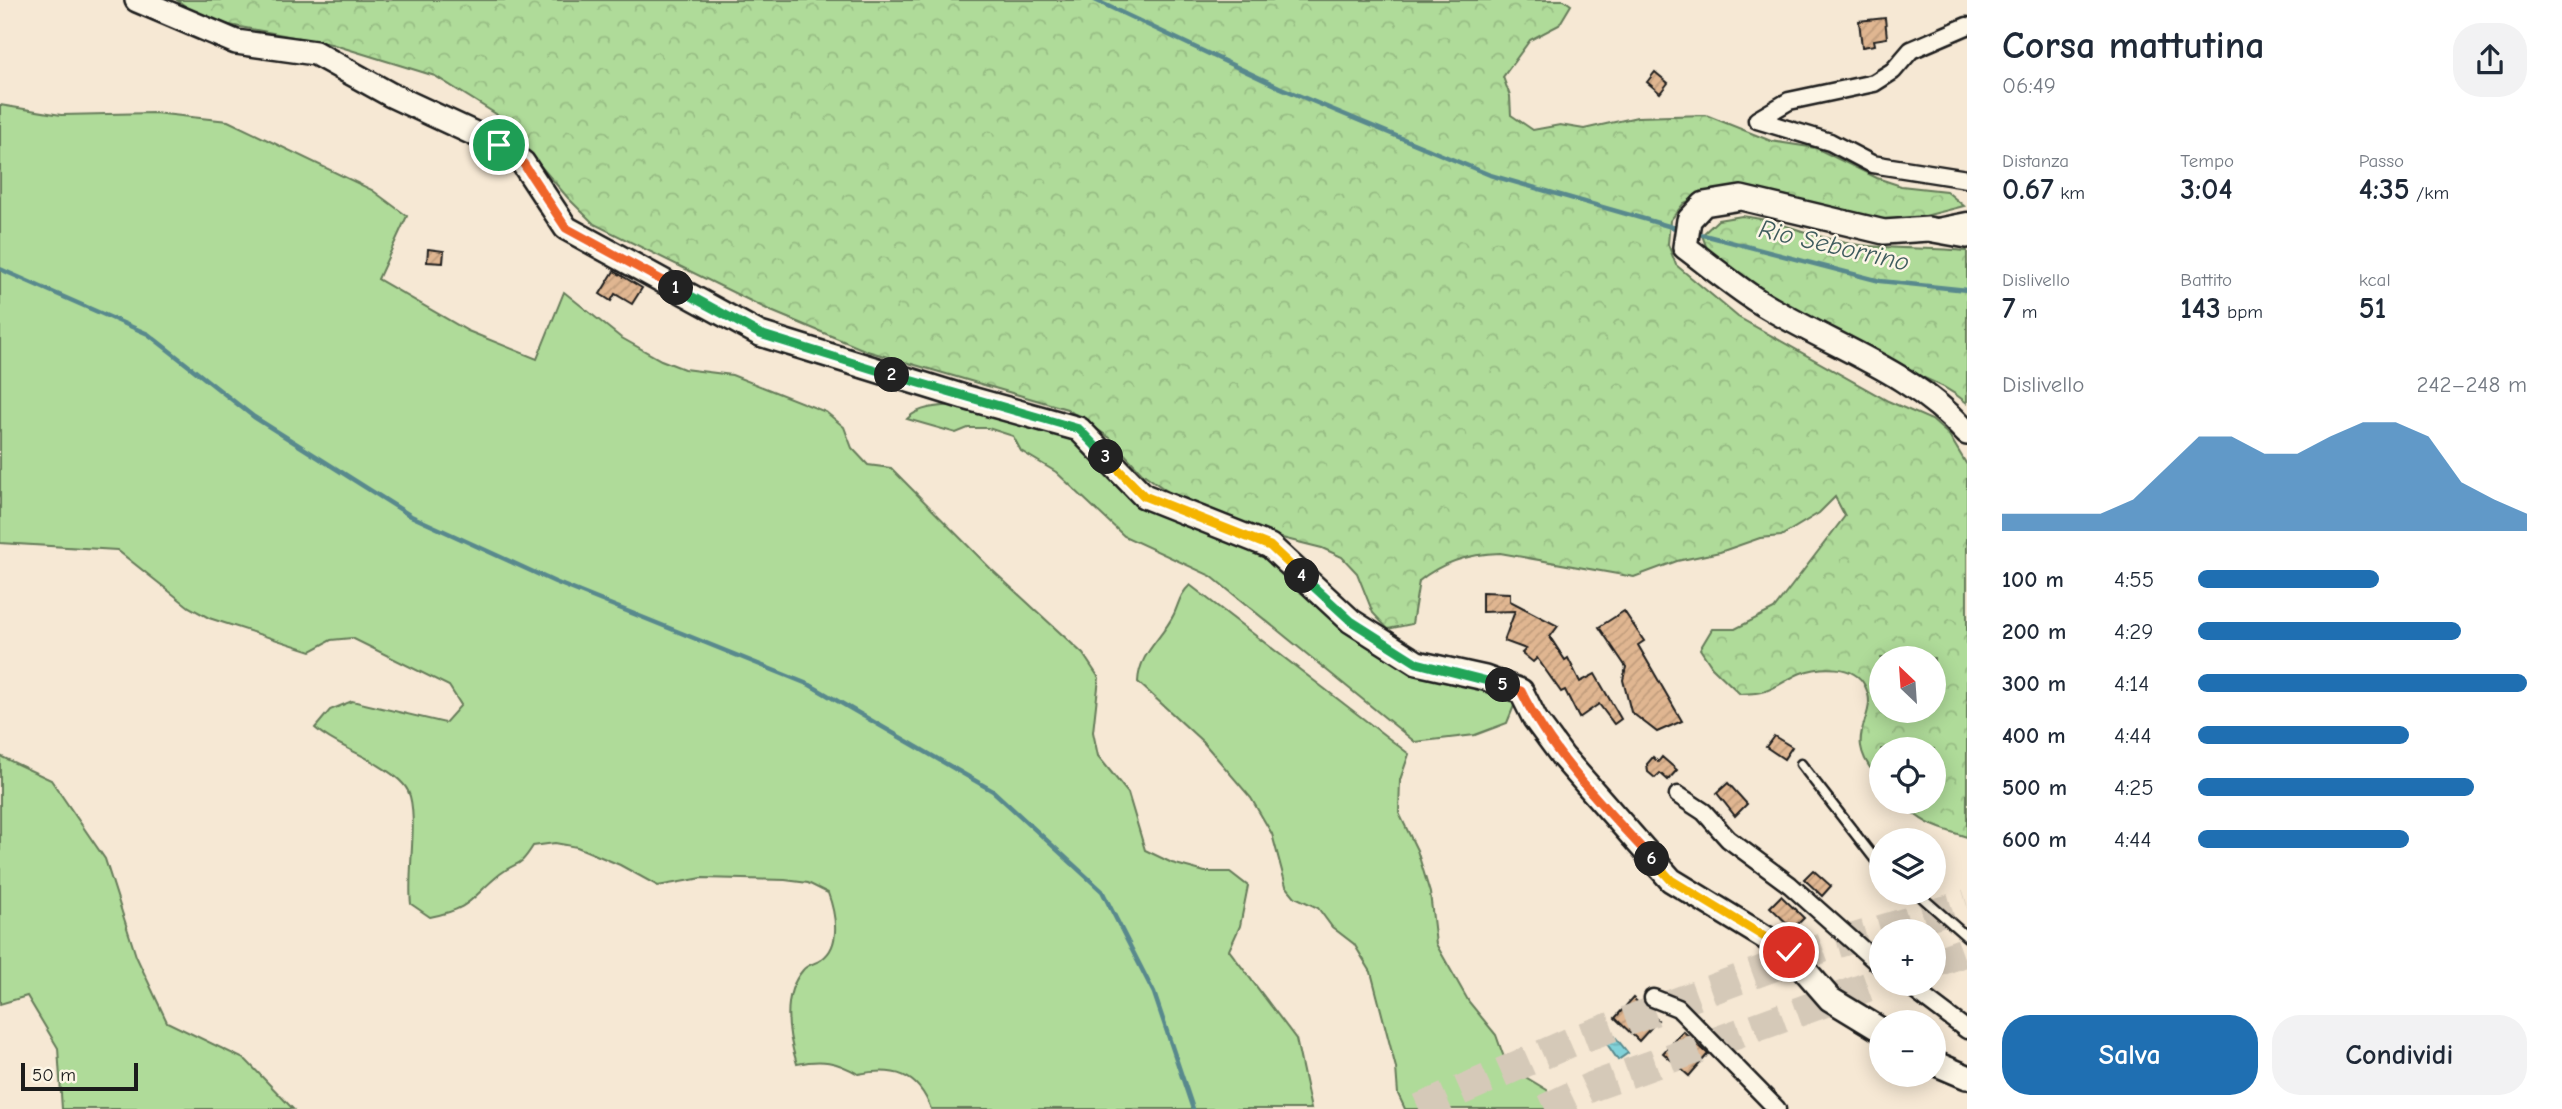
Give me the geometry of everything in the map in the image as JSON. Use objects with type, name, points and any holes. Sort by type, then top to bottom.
[{"type":"main road","points":[[137,0],[236,42],[315,53],[391,95],[499,145],[523,163],[566,228],[760,334],[964,397],[1079,429],[1144,496],[1270,546],[1351,621],[1417,663],[1485,678],[1521,691],[1535,719],[1563,757],[1671,880],[1789,952],[1830,999],[1869,1023]]},
{"type":"main road","points":[[1967,236],[1928,229],[1884,232],[1741,198],[1704,204],[1689,220],[1685,247],[1759,301],[1921,391],[1947,411],[1967,433]]},
{"type":"main road","points":[[1946,1068],[1967,1077]]},
{"type":"street","points":[[1967,26],[1910,50],[1893,71],[1874,83],[1789,101],[1757,120],[1830,142],[1872,164],[1967,179]]},
{"type":"street","points":[[1928,229],[1967,220]]},
{"type":"street","points":[[1678,795],[1704,812],[1728,839],[1790,885],[1869,955]]},
{"type":"street","points":[[1922,996],[1967,1030]]},
{"type":"street","points":[[1653,998],[1678,1009],[1769,1106]]},
{"type":"lane","points":[[1801,764],[1869,852]]},
{"type":"lane","points":[[1931,905],[1967,937]]},
{"type":"green space","points":[[177,0],[1564,0],[1571,5],[1559,25],[1530,40],[1503,77],[1510,96],[1511,115],[1533,130],[1560,125],[1584,129],[1637,117],[1706,115],[1771,141],[1816,148],[1877,178],[1901,186],[1946,191],[1964,206],[1890,225],[1704,194],[1684,203],[1670,221],[1668,244],[1676,265],[1738,317],[1888,401],[1932,420],[1949,435],[1967,465],[1967,837],[1946,828],[1939,828],[1914,814],[1946,814],[1946,737],[1869,737],[1869,766],[1862,751],[1861,739],[1869,698],[1865,686],[1853,674],[1845,670],[1818,669],[1801,673],[1767,691],[1740,694],[1712,667],[1700,649],[1712,629],[1735,629],[1774,609],[1845,516],[1835,497],[1819,513],[1781,536],[1760,538],[1720,552],[1677,561],[1634,577],[1500,553],[1456,560],[1419,581],[1412,624],[1388,629],[1373,613],[1357,573],[1342,557],[1322,548],[1278,537],[1174,496],[1142,473],[1110,438],[1067,409],[867,351],[771,311],[594,224],[568,198],[496,114],[435,76],[331,44],[219,23],[197,15]]},
{"type":"green space","points":[[0,105],[61,115],[154,113],[228,121],[372,190],[407,216],[378,279],[468,331],[537,359],[564,292],[620,337],[661,360],[684,369],[732,375],[826,412],[844,427],[852,448],[868,465],[891,468],[991,569],[1083,654],[1099,678],[1093,732],[1098,756],[1128,793],[1145,850],[1172,863],[1205,872],[1230,872],[1248,886],[1240,926],[1229,950],[1296,1039],[1311,1109],[931,1109],[919,1087],[903,1075],[883,1071],[858,1074],[829,1062],[797,1064],[788,1016],[792,991],[805,968],[820,961],[828,953],[835,937],[833,909],[828,893],[808,883],[702,878],[658,886],[620,865],[577,847],[555,843],[533,846],[521,862],[500,874],[470,902],[455,910],[430,917],[411,904],[413,814],[408,791],[389,772],[315,728],[330,710],[352,701],[445,723],[461,705],[449,686],[352,638],[331,640],[311,651],[209,618],[189,607],[117,550],[0,543]]},
{"type":"green space","points":[[1742,216],[1852,244],[1967,251],[1967,403],[1940,385],[1802,314],[1710,257],[1702,235],[1718,220]]},
{"type":"green space","points":[[963,405],[1076,436],[1108,472],[1265,553],[1328,615],[1518,696],[1507,723],[1475,735],[1415,742],[1211,576],[1124,536],[1056,472],[1021,451],[1013,436],[988,428],[968,428],[956,433],[907,419],[926,409]]},
{"type":"green space","points":[[1190,585],[1409,754],[1400,780],[1399,813],[1417,850],[1430,893],[1436,944],[1469,1002],[1496,1035],[1507,1066],[1547,1090],[1565,1109],[1405,1109],[1398,1094],[1396,1068],[1371,972],[1354,944],[1332,927],[1318,908],[1295,897],[1286,886],[1272,834],[1251,798],[1203,742],[1138,682],[1142,663]]},
{"type":"green space","points":[[0,756],[51,780],[105,859],[136,956],[167,1022],[246,1060],[293,1109],[62,1109],[58,1048],[27,996],[0,1004]]},
{"type":"water","points":[[1613,1034],[1628,1053],[1618,1060],[1605,1041]]},
{"type":"building","points":[[1885,18],[1887,38],[1874,40],[1875,45],[1862,47],[1859,21]]},
{"type":"building","points":[[1655,72],[1668,83],[1660,93],[1647,82]]},
{"type":"building","points":[[428,249],[444,251],[443,263],[427,262]]},
{"type":"building","points":[[614,271],[642,288],[632,304],[615,294],[611,301],[600,294]]},
{"type":"building","points":[[1482,592],[1510,593],[1510,601],[1558,626],[1550,637],[1565,660],[1568,658],[1580,682],[1595,674],[1621,719],[1614,724],[1599,704],[1579,718],[1565,690],[1561,692],[1537,658],[1533,662],[1522,653],[1526,649],[1504,641],[1515,611],[1482,612]]},
{"type":"building","points":[[1624,611],[1644,641],[1638,645],[1682,721],[1657,732],[1631,712],[1623,680],[1626,667],[1599,627]]},
{"type":"building","points":[[1774,736],[1792,747],[1784,759],[1766,747]]},
{"type":"building","points":[[1653,757],[1658,762],[1662,757],[1677,770],[1668,780],[1660,773],[1655,778],[1648,772],[1647,764]]},
{"type":"building","points":[[1728,783],[1747,804],[1735,816],[1717,793]]},
{"type":"building","points":[[1813,870],[1831,886],[1822,896],[1804,879]]},
{"type":"building","points":[[1781,896],[1804,918],[1793,929],[1770,907]]},
{"type":"building","points":[[1633,998],[1658,1020],[1639,1041],[1615,1018]]},
{"type":"building","points":[[1683,1031],[1708,1054],[1689,1076],[1663,1053]]},
{"type":"waterway","points":[[1095,0],[1281,88],[1490,175],[1679,229]]},
{"type":"waterway","name":"Rio Seborrino","points":[[1696,233],[1880,281],[1967,290]]},
{"type":"waterway","points":[[0,269],[148,334],[254,417],[411,516],[555,582],[810,685],[993,791],[1102,891],[1154,993],[1193,1109]]},
{"type":"tunnel","points":[[1419,1109],[1571,1042],[1828,946],[1967,904]]},
{"type":"tunnel","points":[[1946,959],[1967,951]]},
{"type":"tunnel","points":[[1545,1109],[1591,1087],[1869,986]]},
{"type":"route","points":[[499,145],[523,163],[566,228],[760,334],[964,397],[1079,429],[1144,496],[1270,546],[1351,621],[1417,663],[1485,678],[1521,691],[1535,719],[1563,757],[1671,880],[1789,952]]}]
